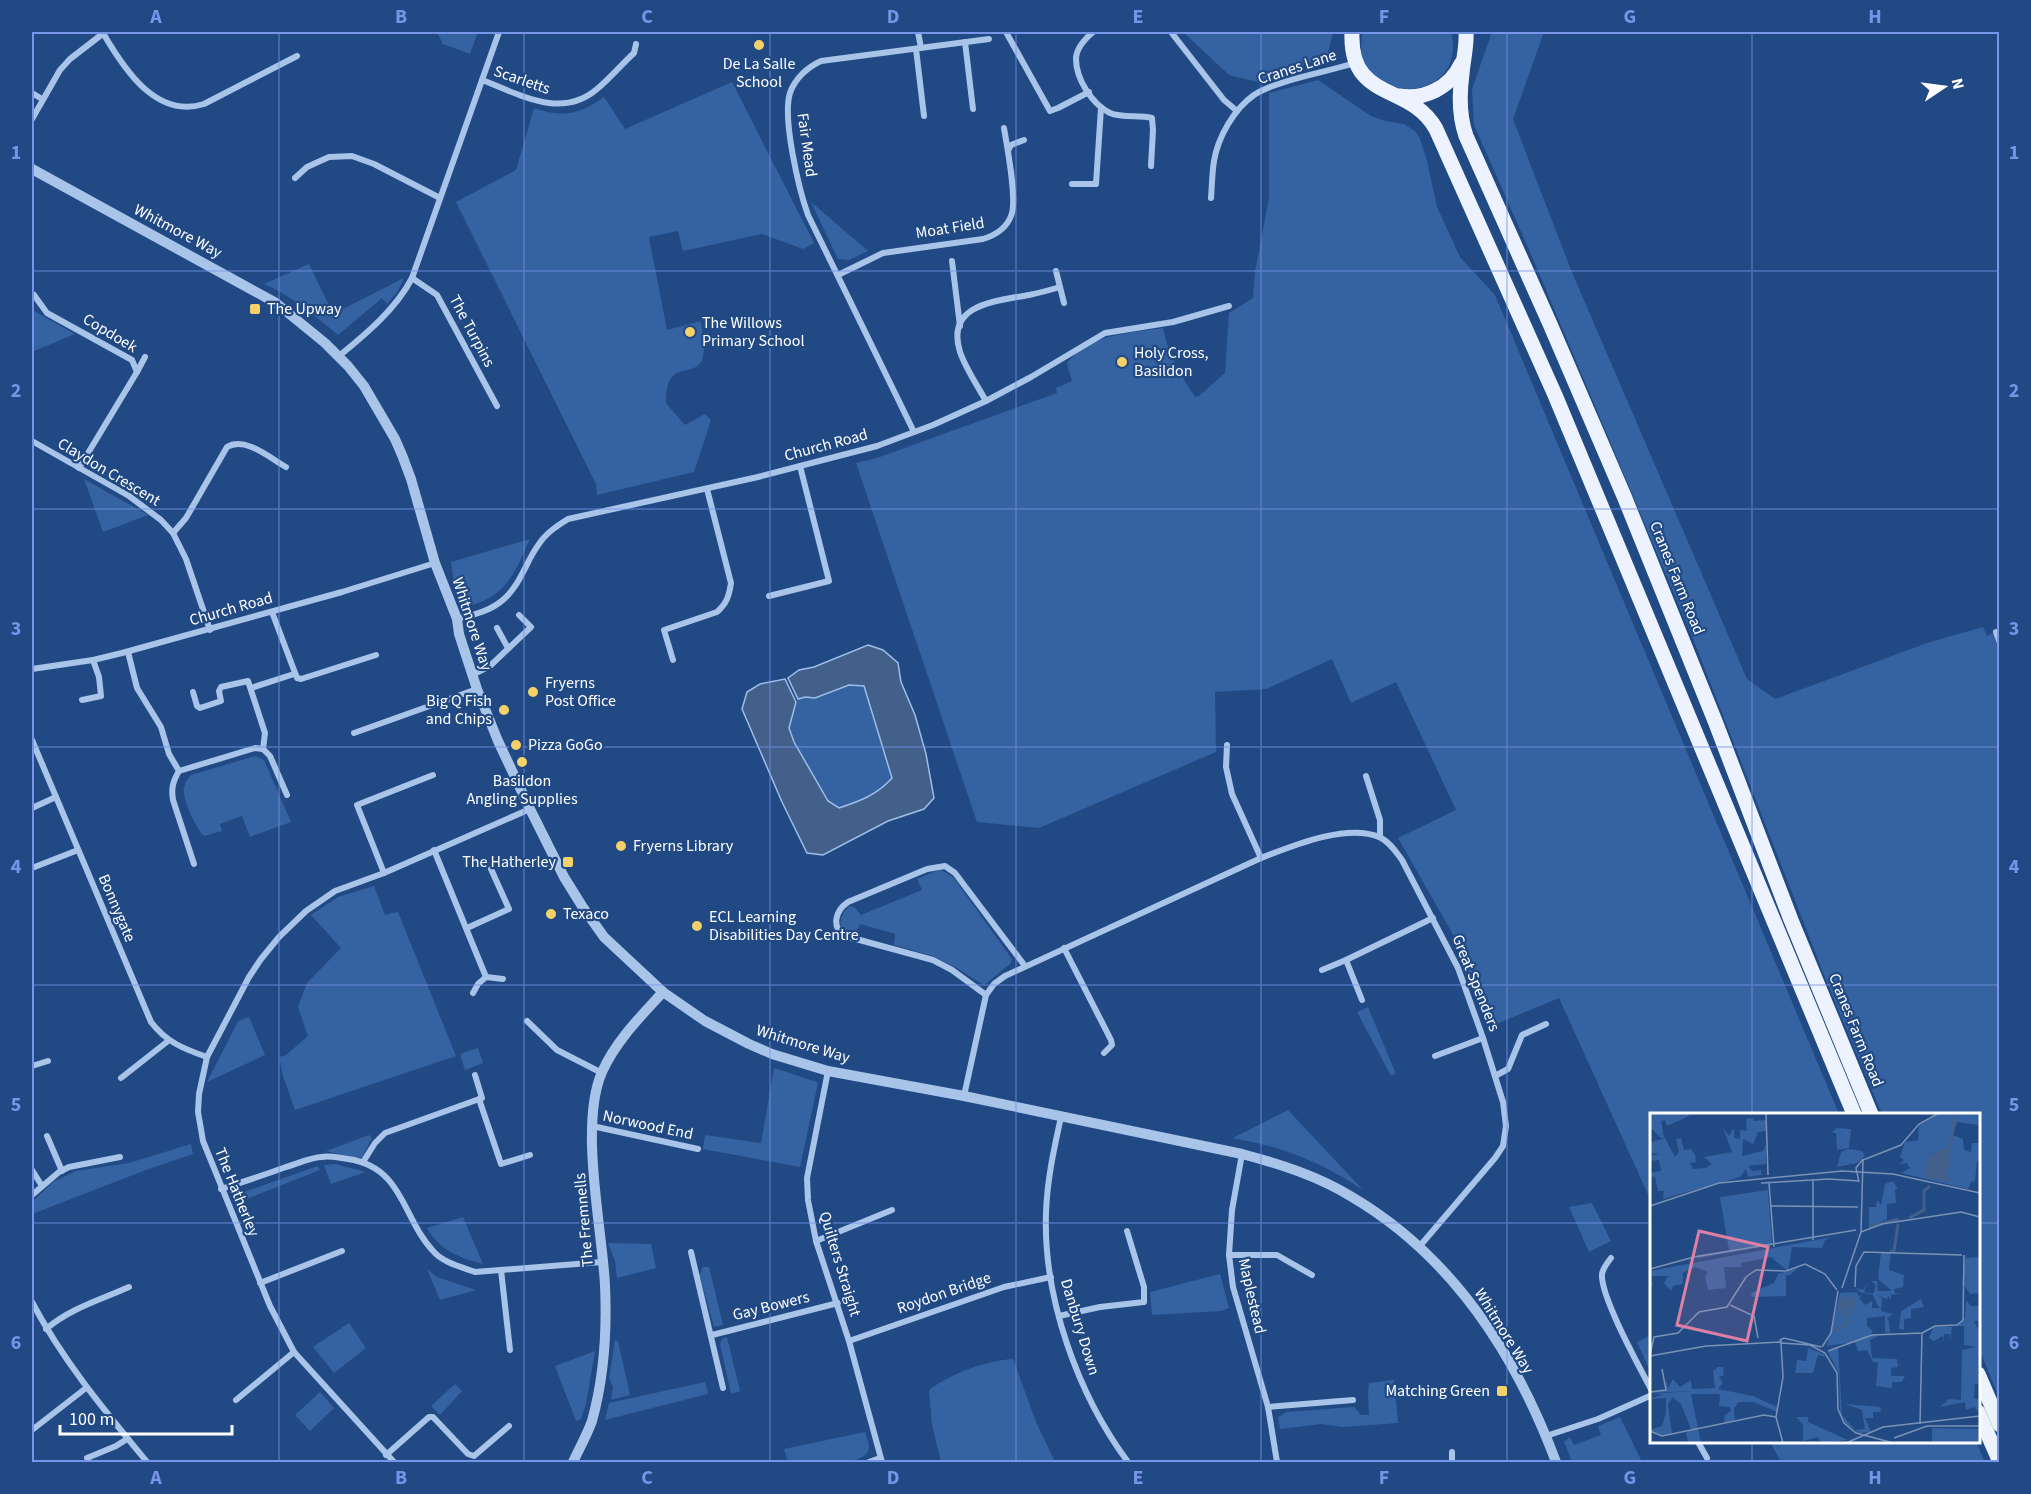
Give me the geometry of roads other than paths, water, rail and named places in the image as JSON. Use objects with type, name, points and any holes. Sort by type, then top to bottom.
[{"type":"main road","points":[[1352,32],[1351,44],[1355,63]]},
{"type":"main road","name":"Cranes Farm Road","points":[[1466,32],[1467,42],[1460,99],[1461,118],[1466,136],[1555,334],[1624,496],[1715,721],[1791,920],[1871,1113]]},
{"type":"main road","name":"Cranes Farm Road","points":[[1388,93],[1411,97],[1436,91],[1449,82],[1464,56]]},
{"type":"main road","name":"Cranes Farm Road","points":[[1355,63],[1361,74],[1373,85],[1413,105],[1432,121],[1587,471],[1854,1113]]},
{"type":"main road","points":[[1980,1379],[2000,1425]]},
{"type":"main road","points":[[1980,1417],[2000,1462]]},
{"type":"street","points":[[32,119],[42,99],[69,58],[105,32],[119,60],[144,87],[160,99],[176,106],[191,108],[204,104],[297,56]]},
{"type":"street","points":[[339,356],[394,305],[405,292],[412,278],[499,32]]},
{"type":"street","points":[[918,32],[924,116]]},
{"type":"street","points":[[1006,32],[1050,111],[1089,92]]},
{"type":"street","points":[[1078,32],[1083,40]]},
{"type":"street","points":[[1093,32],[1083,40],[1076,57],[1082,81],[1094,102],[1101,108],[1113,114],[1150,117],[1153,120],[1151,166]]},
{"type":"street","points":[[1171,32],[1224,100],[1237,111]]},
{"type":"street","name":"Fair Mead","points":[[914,432],[808,215],[801,195],[788,117],[788,99],[790,90],[804,72],[811,65],[821,61],[989,39]]},
{"type":"street","points":[[965,42],[973,109]]},
{"type":"street","name":"Scarletts","points":[[482,80],[540,102],[553,105],[567,104],[583,99],[596,90],[634,53],[636,44]]},
{"type":"street","name":"Cranes Lane","points":[[1211,198],[1214,160],[1227,127],[1237,111],[1254,95],[1275,86],[1355,63]]},
{"type":"street","points":[[32,93],[42,99]]},
{"type":"street","points":[[1072,184],[1096,184],[1101,108]]},
{"type":"street","name":"Moat Field","points":[[838,275],[883,253],[983,239],[995,235],[1006,226],[1013,214],[1013,199],[1004,128]]},
{"type":"street","points":[[1007,153],[1011,145],[1024,140]]},
{"type":"street","points":[[296,178],[307,167],[329,157],[352,156],[375,164],[440,198]]},
{"type":"street","name":"Whitmore Way","points":[[32,170],[276,303],[339,356],[364,386],[395,439],[411,479],[435,563],[457,619],[477,689],[530,809],[564,877],[604,937],[663,992],[705,1021],[749,1044],[772,1054],[828,1071],[964,1096],[1242,1154],[1302,1173],[1351,1196],[1394,1225],[1439,1264],[1474,1306],[1532,1404],[1556,1462]]},
{"type":"street","points":[[952,261],[960,326]]},
{"type":"street","points":[[1056,271],[1064,303]]},
{"type":"street","name":"The Turpins","points":[[412,278],[437,295],[497,406]]},
{"type":"street","points":[[986,401],[961,355],[958,344],[960,326],[973,309],[982,304],[1060,287]]},
{"type":"street","name":"Copdoek","points":[[33,296],[47,313],[132,360],[137,372],[79,468]]},
{"type":"street","name":"Church Road","points":[[457,619],[483,611],[503,601],[521,578],[538,545],[549,532],[568,519],[707,489],[877,446],[986,401],[1105,333],[1173,322],[1225,307]]},
{"type":"street","points":[[137,372],[146,357]]},
{"type":"street","name":"Claydon Crescent","points":[[32,441],[146,507],[173,533],[186,559],[210,630]]},
{"type":"street","points":[[173,533],[186,518],[227,447],[232,444],[239,442],[286,467]]},
{"type":"street","points":[[769,596],[829,581],[800,466]]},
{"type":"street","points":[[673,660],[664,630],[717,612],[724,606],[729,596],[731,583],[707,489]]},
{"type":"street","name":"Church Road","points":[[32,669],[128,652],[435,563]]},
{"type":"street","points":[[272,612],[294,674],[301,679],[376,655]]},
{"type":"street","points":[[472,675],[490,666],[531,627],[519,615]]},
{"type":"street","points":[[497,628],[508,648]]},
{"type":"street","points":[[1995,632],[2000,643]]},
{"type":"street","points":[[128,652],[137,688],[162,727],[169,754],[179,771]]},
{"type":"street","points":[[82,700],[101,696],[99,677],[93,660]]},
{"type":"street","points":[[251,687],[294,674]]},
{"type":"street","points":[[193,693],[197,706],[200,708],[221,701],[219,691],[221,687],[245,680],[250,683],[265,733],[263,749]]},
{"type":"street","points":[[354,733],[477,689]]},
{"type":"street","name":"Bonnygate","points":[[32,740],[151,1022],[168,1041],[207,1058]]},
{"type":"street","points":[[1227,744],[1226,767],[1232,795],[1261,858]]},
{"type":"street","points":[[194,864],[173,800],[174,778],[179,771],[255,748],[263,749],[270,756],[287,795]]},
{"type":"street","points":[[384,873],[357,806],[434,775]]},
{"type":"street","points":[[964,1096],[986,994],[1005,975],[1291,846],[1336,836],[1363,834],[1380,837],[1380,820],[1366,776]]},
{"type":"street","points":[[32,808],[56,797]]},
{"type":"street","name":"The Hatherley","points":[[394,1462],[294,1352],[260,1283],[202,1141],[199,1094],[207,1058],[249,977],[279,937],[306,911],[335,891],[384,873],[530,809]]},
{"type":"street","name":"Great Spenders","points":[[1380,837],[1402,860],[1458,968],[1483,1038],[1505,1114],[1503,1146],[1419,1247]]},
{"type":"street","points":[[32,868],[78,850]]},
{"type":"street","points":[[434,850],[486,977]]},
{"type":"street","points":[[986,994],[952,970],[933,960],[845,936],[837,927],[836,920],[841,906],[927,868],[945,866],[956,873],[1025,966]]},
{"type":"street","points":[[467,928],[509,909],[491,869]]},
{"type":"street","points":[[1322,970],[1433,918]]},
{"type":"street","points":[[1064,948],[1111,1040],[1112,1045],[1104,1053]]},
{"type":"street","points":[[1346,960],[1362,1000]]},
{"type":"street","points":[[473,993],[486,977],[503,979]]},
{"type":"street","name":"The Fremnells","points":[[573,1462],[592,1421],[606,1331],[605,1283],[592,1126],[602,1073],[623,1036],[663,992]]},
{"type":"street","points":[[527,1021],[557,1050],[602,1073]]},
{"type":"street","points":[[1495,1076],[1508,1069],[1522,1035],[1546,1024]]},
{"type":"street","points":[[1435,1056],[1483,1038]]},
{"type":"street","points":[[121,1078],[168,1041]]},
{"type":"street","points":[[32,1066],[48,1061]]},
{"type":"street","name":"Quilters Straight","points":[[828,1071],[807,1178],[809,1212],[816,1241],[838,1303],[881,1460]]},
{"type":"street","points":[[363,1162],[375,1143],[385,1133],[482,1098],[475,1076]]},
{"type":"street","points":[[479,1099],[501,1164],[530,1155]]},
{"type":"street","name":"Danbury Down","points":[[1060,1117],[1047,1190],[1046,1215],[1051,1277],[1059,1316],[1075,1363],[1094,1408],[1128,1462]]},
{"type":"street","name":"Norwood End","points":[[592,1126],[698,1149]]},
{"type":"street","points":[[47,1136],[62,1171]]},
{"type":"street","name":"Maplestead","points":[[1242,1154],[1232,1210],[1228,1255],[1233,1287],[1268,1407],[1277,1462]]},
{"type":"street","points":[[221,1189],[321,1156],[363,1162],[379,1171],[401,1195],[419,1233],[436,1254],[456,1265],[475,1272],[602,1262]]},
{"type":"street","points":[[32,1195],[52,1176],[62,1171],[120,1157]]},
{"type":"street","points":[[32,1170],[42,1186]]},
{"type":"street","points":[[816,1241],[892,1210]]},
{"type":"street","points":[[1059,1316],[1100,1307],[1144,1302],[1144,1287],[1127,1231]]},
{"type":"street","points":[[260,1283],[342,1251]]},
{"type":"street","points":[[691,1252],[723,1388]]},
{"type":"street","points":[[1228,1255],[1277,1255],[1312,1275]]},
{"type":"street","points":[[1611,1258],[1602,1274],[1603,1284],[1611,1307],[1650,1389]]},
{"type":"street","points":[[501,1270],[510,1350]]},
{"type":"street","name":"Roydon Bridge","points":[[849,1341],[1004,1287],[1051,1277]]},
{"type":"street","points":[[46,1329],[59,1317],[79,1306],[129,1287]]},
{"type":"street","points":[[32,1302],[46,1329],[86,1388],[147,1462]]},
{"type":"street","name":"Gay Bowers","points":[[712,1335],[838,1303]]},
{"type":"street","points":[[236,1400],[294,1352]]},
{"type":"street","points":[[32,1430],[86,1388]]},
{"type":"street","points":[[1546,1436],[1604,1416],[1650,1394]]},
{"type":"street","points":[[1268,1407],[1353,1400]]},
{"type":"street","points":[[386,1455],[429,1417],[432,1417],[468,1454],[474,1456],[509,1426]]},
{"type":"street","points":[[89,1462],[87,1458],[127,1439]]},
{"type":"street","points":[[1699,1443],[1707,1458]]},
{"type":"street","points":[[1452,1452],[1452,1462]]},
{"type":"street","points":[[868,1462],[881,1460]]},
{"type":"place","name":"De La Salle School","points":[[759,45]]},
{"type":"place","name":"The Upway","points":[[255,309]]},
{"type":"place","name":"The Willows Primary School","points":[[690,332]]},
{"type":"place","name":"Holy Cross, Basildon","points":[[1122,362]]},
{"type":"place","name":"Fryerns Post Office","points":[[533,692]]},
{"type":"place","name":"Big Q Fish and Chips","points":[[504,710]]},
{"type":"place","name":"Pizza GoGo","points":[[516,745]]},
{"type":"place","name":"Basildon Angling Supplies","points":[[522,762]]},
{"type":"place","name":"Fryerns Library","points":[[621,846]]},
{"type":"place","name":"The Hatherley","points":[[568,862]]},
{"type":"place","name":"Texaco","points":[[551,914]]},
{"type":"place","name":"ECL Learning Disabilities Day Centre","points":[[697,926]]},
{"type":"place","name":"Matching Green","points":[[1502,1391]]}]
